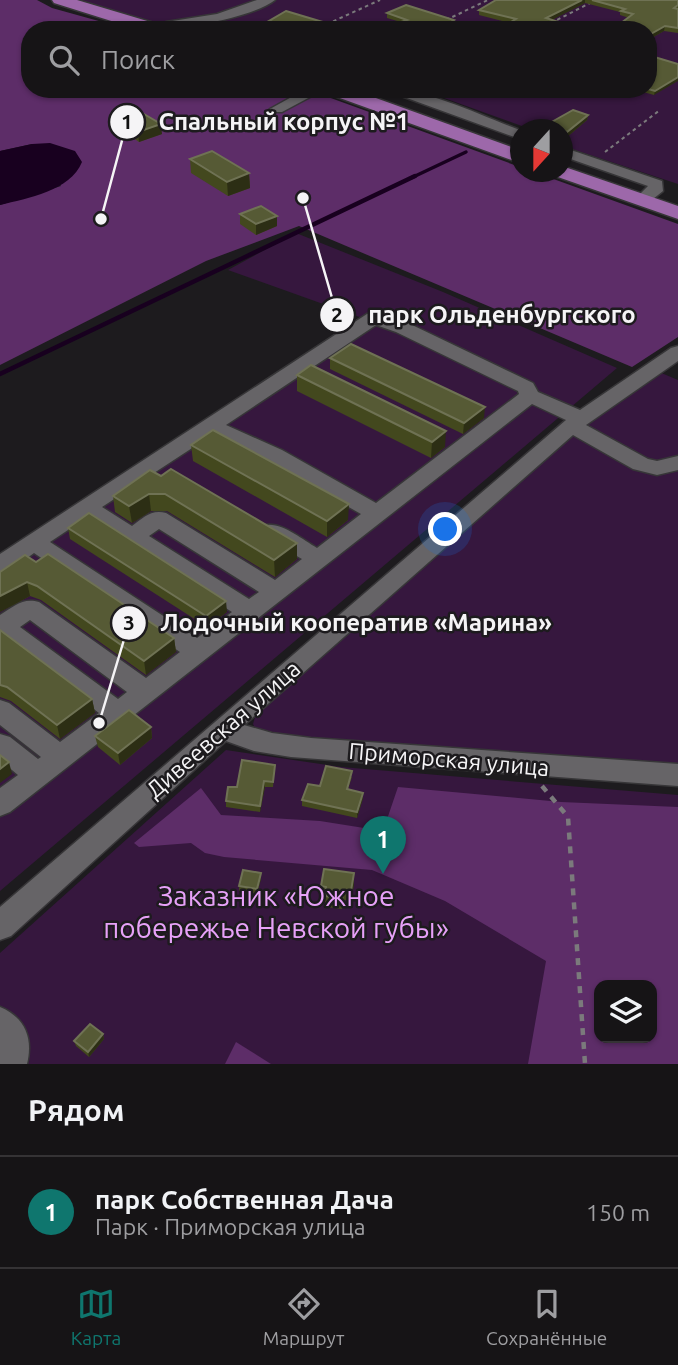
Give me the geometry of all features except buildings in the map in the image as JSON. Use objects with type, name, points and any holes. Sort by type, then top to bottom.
[{"type":"main road","points":[[60,0],[129,21]]},
{"type":"main road","points":[[358,98],[510,152]]},
{"type":"main road","points":[[573,175],[649,192],[676,203]]},
{"type":"street","points":[[195,21],[219,17],[269,0]]},
{"type":"street","points":[[277,109],[300,98]]},
{"type":"street","points":[[419,98],[510,131]]},
{"type":"street","points":[[573,155],[587,159],[649,192]]},
{"type":"street","points":[[0,566],[210,426],[311,370],[337,342],[374,318],[403,328],[526,387],[530,396]]},
{"type":"street","points":[[337,342],[358,348]]},
{"type":"street","name":"Дивеевская улица","points":[[0,926],[224,727],[576,422],[678,352]]},
{"type":"street","points":[[480,405],[504,416]]},
{"type":"street","points":[[576,422],[642,464],[657,468],[678,463]]},
{"type":"street","points":[[210,426],[274,455],[379,514]]},
{"type":"street","points":[[441,434],[465,446]]},
{"type":"street","points":[[155,463],[178,477]]},
{"type":"street","points":[[87,508],[251,612]]},
{"type":"street","points":[[0,804],[319,559],[248,518]]},
{"type":"street","points":[[132,537],[158,519],[277,592]]},
{"type":"street","points":[[35,543],[199,652]]},
{"type":"street","points":[[118,713],[1,626],[30,608],[147,692]]},
{"type":"street","points":[[0,710],[61,758]]},
{"type":"street","name":"Приморская улица","points":[[224,727],[235,735],[308,747],[527,767],[678,775]]},
{"type":"street","points":[[0,745],[38,775]]},
{"type":"lane","points":[[319,559],[530,396],[576,422]]},
{"type":"lane","points":[[0,1023],[15,1044],[10,1064]]},
{"type":"path","points":[[334,21],[380,0]]},
{"type":"path","points":[[443,21],[488,0]]},
{"type":"path","points":[[554,21],[596,0]]},
{"type":"path","points":[[587,159],[603,154],[660,110]]},
{"type":"path","points":[[527,767],[568,817],[585,1064]]},
{"type":"green space","points":[[73,0],[263,0],[224,15],[192,21],[141,21]]},
{"type":"green space","points":[[273,0],[678,0],[678,184],[573,149],[573,119],[510,119],[510,122],[444,98],[657,98],[657,21],[213,21]]},
{"type":"green space","points":[[296,233],[443,292],[617,368],[0,891],[0,553],[6,555],[365,319],[228,270]]},
{"type":"green space","points":[[659,372],[678,380],[678,766],[311,743],[256,730],[253,724],[256,714],[266,699],[586,424]]},
{"type":"green space","name":"Заказник «Южное побережье Невской губы»","points":[[226,750],[341,767],[678,795],[678,1064],[0,1064],[0,953]]},
{"type":"shaded area","points":[[0,0],[37,0],[52,8],[99,21],[21,21],[21,98],[331,98],[510,163],[510,182],[562,182],[678,224],[678,337],[632,367],[299,226],[206,261],[0,365],[0,205],[61,186],[32,144],[0,151]]},
{"type":"shaded area","points":[[50,143],[75,151],[82,162],[76,172],[58,187],[47,192],[0,205],[0,151]]},
{"type":"shaded area","points":[[398,787],[561,802],[678,807],[678,1064],[528,1064],[546,961],[445,901],[372,870],[224,857],[205,853],[191,843],[139,847],[134,843],[201,788],[221,815],[320,821],[383,831]]},
{"type":"shaded area","points":[[236,1042],[271,1064],[225,1064]]},
{"type":"waterway","points":[[411,178],[466,152]]},
{"type":"waterway","points":[[0,374],[415,176]]},
{"type":"place","name":"парк Ольденбургского","points":[[303,198]]},
{"type":"place","name":"Спальный корпус №1","points":[[101,219]]},
{"type":"place","name":"Лодочный кооператив «Марина»","points":[[99,723]]},
{"type":"place","name":"парк Собственная Дача","points":[[383,874]]}]
